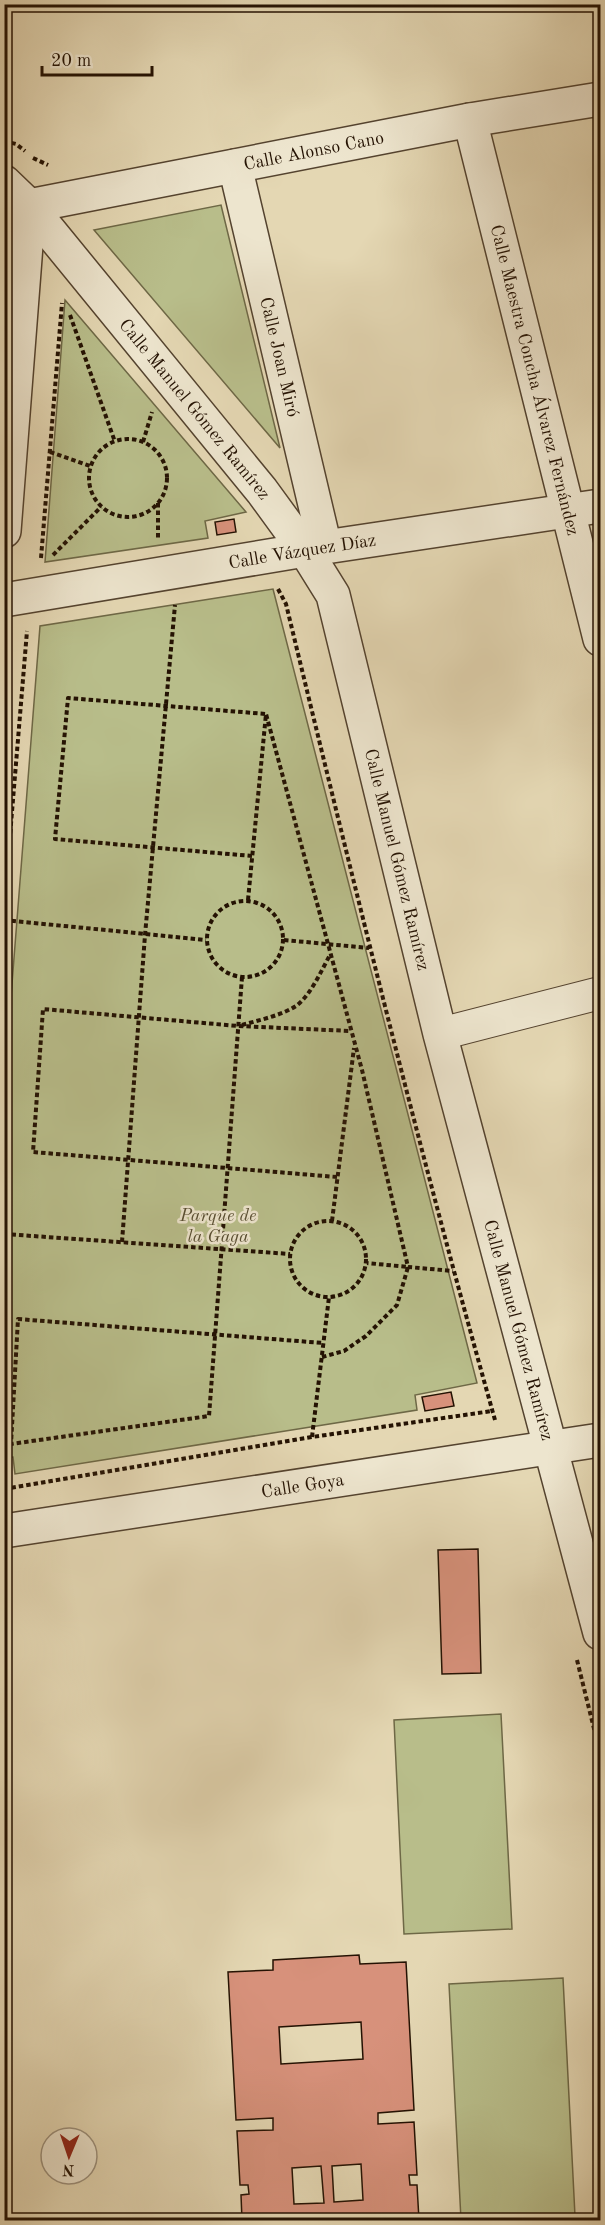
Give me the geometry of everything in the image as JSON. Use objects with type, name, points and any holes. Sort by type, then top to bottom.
[{"type":"street","name":"Calle Alonso Cano","points":[[29,206],[470,120],[600,99]]},
{"type":"street","name":"Calle Maestra Concha Álvarez Fernández","points":[[470,120],[600,639]]},
{"type":"street","name":"Calle Joan Miró","points":[[235,166],[315,549]]},
{"type":"street","name":"Calle Manuel Gómez Ramírez","points":[[4,182],[29,206],[262,491],[315,549],[333,595],[440,1034],[551,1447],[587,1642]]},
{"type":"street","points":[[4,531],[29,206]]},
{"type":"street","name":"Calle Vázquez Díaz","points":[[16,611],[315,549],[600,506]]},
{"type":"street","points":[[440,1034],[600,993]]},
{"type":"street","name":"Calle Goya","points":[[4,1531],[600,1440]]},
{"type":"path","points":[[4,141],[16,144],[33,158],[63,171],[75,197]]},
{"type":"path","points":[[40,568],[62,294],[115,442]]},
{"type":"path","points":[[143,442],[153,411]]},
{"type":"path","points":[[158,503],[145,513],[132,517],[112,514],[101,507],[90,491],[88,479],[90,466],[101,450],[115,442],[127,440],[143,442],[159,455],[165,466],[166,484],[158,503],[159,544]]},
{"type":"path","points":[[50,452],[90,466]]},
{"type":"path","points":[[48,560],[101,507]]},
{"type":"path","points":[[276,585],[286,604],[369,948],[453,1271],[505,1454]]},
{"type":"path","points":[[123,1242],[138,1017],[176,596]]},
{"type":"path","points":[[4,908],[16,611]]},
{"type":"path","points":[[252,856],[55,839],[68,698],[266,714]]},
{"type":"path","points":[[248,900],[266,714]]},
{"type":"path","points":[[266,714],[355,1044],[408,1267],[397,1305],[366,1336],[344,1351],[322,1357]]},
{"type":"path","points":[[238,900],[248,900],[258,902],[274,913],[281,925],[284,940],[279,957],[272,967],[260,974],[242,977],[231,974],[217,965],[208,952],[206,940],[209,924],[218,911],[238,900]]},
{"type":"path","points":[[4,920],[145,936],[206,940]]},
{"type":"path","points":[[284,940],[369,948]]},
{"type":"path","points":[[238,1026],[278,1014],[297,1005],[312,987],[331,955]]},
{"type":"path","points":[[242,977],[227,1168],[221,1249],[215,1335],[209,1416],[10,1444],[18,1319],[215,1335],[323,1343]]},
{"type":"path","points":[[338,1177],[33,1152],[43,1009],[238,1026],[351,1031]]},
{"type":"path","points":[[332,1221],[355,1044]]},
{"type":"path","points":[[332,1221],[348,1226],[358,1235],[366,1250],[366,1263],[364,1274],[351,1290],[340,1295],[319,1296],[300,1285],[293,1274],[290,1254],[294,1241],[307,1227],[319,1222],[332,1221]]},
{"type":"path","points":[[4,1234],[290,1254]]},
{"type":"path","points":[[366,1263],[453,1271]]},
{"type":"path","points":[[312,1437],[329,1297]]},
{"type":"path","points":[[4,1489],[312,1437],[492,1411]]},
{"type":"path","points":[[587,1642],[600,1752]]},
{"type":"green space","points":[[221,205],[280,448],[94,230]]},
{"type":"green space","points":[[65,300],[246,512],[205,521],[208,538],[45,562]]},
{"type":"green space","name":"Parque de la Gaga","points":[[273,589],[477,1383],[415,1395],[417,1410],[15,1474],[13,1457],[4,1458],[5,1073],[40,626]]},
{"type":"green space","points":[[501,1714],[512,1929],[404,1934],[394,1720]]},
{"type":"green space","points":[[563,1978],[575,2216],[461,2220],[449,1984]]},
{"type":"building","points":[[234,519],[236,532],[217,535],[215,522]]},
{"type":"building","points":[[451,1392],[454,1406],[425,1411],[422,1397]]},
{"type":"building","points":[[478,1549],[481,1673],[442,1674],[438,1550]]},
{"type":"building","points":[[359,1955],[360,1964],[406,1962],[414,2110],[378,2113],[378,2124],[414,2122],[417,2175],[409,2175],[410,2185],[417,2185],[419,2220],[242,2220],[241,2195],[249,2194],[248,2185],[240,2185],[237,2131],[273,2130],[273,2118],[236,2120],[228,1972],[273,1970],[273,1960]],"holes":[[[361,2022],[363,2059],[281,2064],[279,2027]],[[361,2164],[363,2200],[334,2202],[332,2166]],[[321,2166],[324,2203],[294,2204],[292,2168]]]}]
